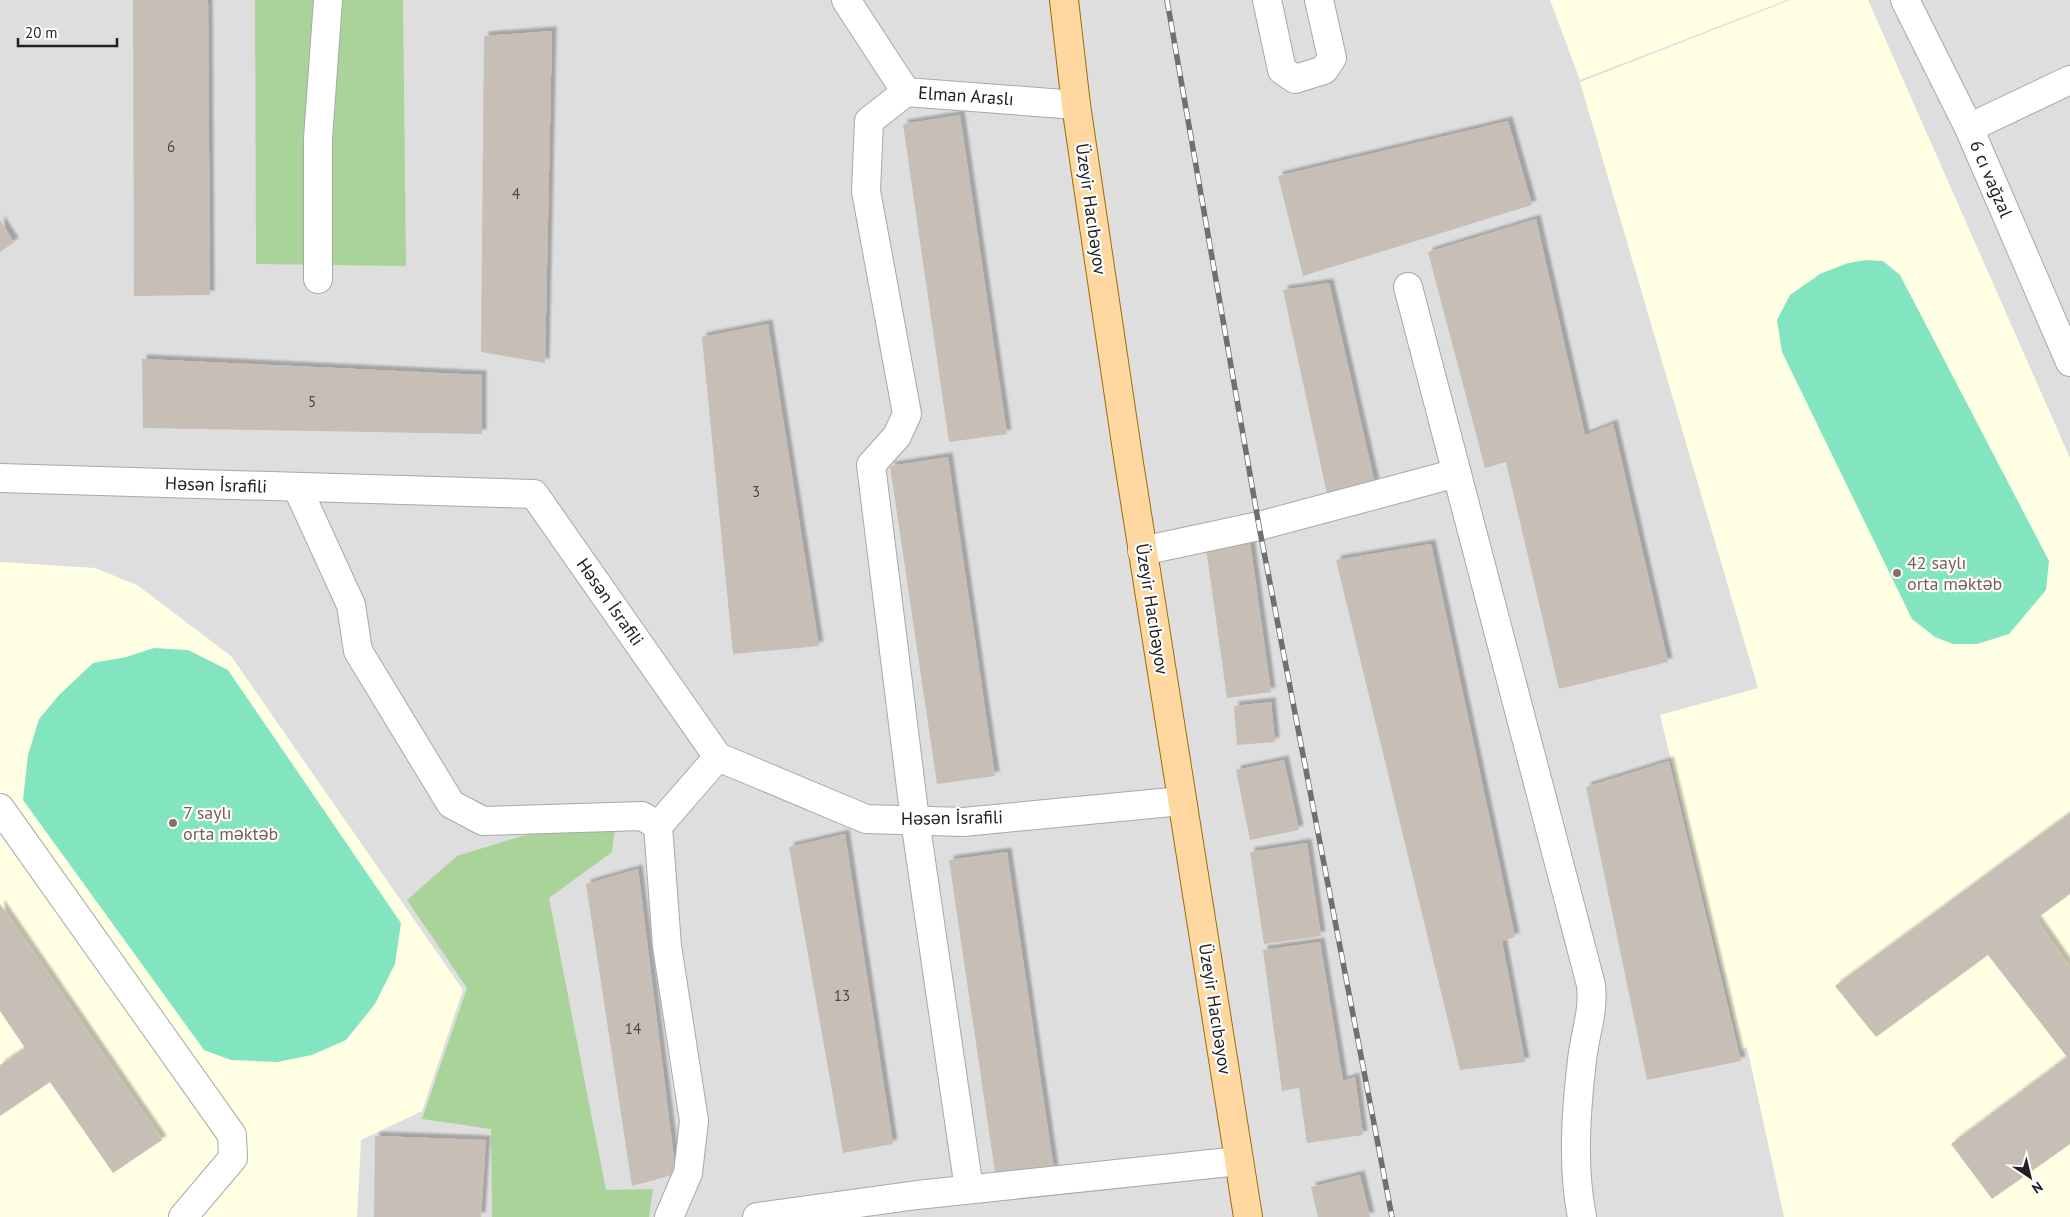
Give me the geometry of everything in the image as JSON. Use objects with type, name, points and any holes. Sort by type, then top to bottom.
[{"type":"main road","name":"Üzeyir Hacıbəyov","points":[[1064,0],[1076,105],[1142,551],[1248,1217]]},
{"type":"street","points":[[318,279],[318,138],[328,0]]},
{"type":"street","name":"Elman Araslı","points":[[846,0],[906,92],[1076,105]]},
{"type":"street","points":[[1267,0],[1282,70],[1295,79],[1324,70],[1332,58],[1319,0]]},
{"type":"street","name":"6 cı vağzal","points":[[1905,0],[1969,128],[2070,362]]},
{"type":"street","points":[[1969,128],[2070,80]]},
{"type":"street","points":[[906,92],[869,121],[866,191],[907,414],[897,436],[871,465],[915,820],[968,1189]]},
{"type":"street","points":[[1408,287],[1591,984],[1593,1004],[1582,1058],[1577,1123],[1578,1196],[1582,1217]]},
{"type":"street","points":[[1142,551],[1259,526],[1457,473]]},
{"type":"street","name":"Həsən İsrafili","points":[[0,478],[534,494],[718,757],[866,819],[963,822],[1182,801]]},
{"type":"street","points":[[297,487],[351,605],[358,651],[451,804],[483,821],[642,816],[658,826]]},
{"type":"street","points":[[669,1217],[688,1173],[694,1121],[667,946],[658,826],[718,757]]},
{"type":"street","points":[[0,808],[232,1135],[233,1158],[183,1217]]},
{"type":"street","points":[[757,1217],[968,1189],[1239,1161]]},
{"type":"shaded area","points":[[0,0],[2070,0],[2070,1217],[0,1217]]},
{"type":"shaded area","points":[[1550,0],[1787,0],[1580,80]]},
{"type":"shaded area","name":"42 saylı orta məktəb","points":[[1790,0],[1868,0],[2070,458],[2070,1217],[1784,1217],[1747,1047],[1741,1050],[1660,715],[1758,688],[1580,82]]},
{"type":"shaded area","name":"7 saylı orta məktəb","points":[[0,562],[95,568],[137,585],[231,656],[463,990],[422,1111],[361,1140],[357,1217],[0,1217]]},
{"type":"green space","points":[[255,0],[403,0],[406,266],[256,264]]},
{"type":"green space","points":[[1866,260],[1883,261],[1900,275],[2049,561],[2046,590],[2009,634],[1977,644],[1953,644],[1935,637],[1912,619],[1782,352],[1777,320],[1790,295],[1820,274],[1848,263]]},
{"type":"green space","points":[[154,648],[188,650],[228,670],[401,923],[395,964],[375,1004],[346,1040],[312,1055],[277,1062],[231,1060],[204,1050],[23,800],[28,755],[39,719],[59,695],[93,663],[126,657]]},
{"type":"green space","points":[[618,806],[612,852],[549,898],[606,1190],[653,1189],[649,1217],[492,1217],[491,1129],[422,1119],[467,988],[407,900],[457,856]]},
{"type":"building","points":[[133,0],[208,0],[210,295],[134,296]]},
{"type":"building","points":[[552,31],[545,363],[481,352],[484,36]]},
{"type":"building","points":[[960,115],[1007,434],[949,442],[903,124]]},
{"type":"building","points":[[1508,121],[1532,205],[1303,276],[1278,176]]},
{"type":"building","points":[[1536,219],[1585,435],[1613,424],[1668,662],[1559,689],[1506,462],[1485,468],[1428,252]]},
{"type":"building","points":[[0,220],[14,242],[0,252]]},
{"type":"building","points":[[1329,283],[1375,484],[1327,494],[1283,290]]},
{"type":"building","points":[[768,324],[819,646],[733,654],[702,337]]},
{"type":"building","points":[[142,359],[482,375],[482,434],[143,428]]},
{"type":"building","points":[[948,457],[995,776],[937,784],[890,466]]},
{"type":"building","points":[[1250,542],[1271,692],[1227,698],[1206,548]]},
{"type":"building","points":[[1431,544],[1515,937],[1502,941],[1525,1062],[1460,1070],[1336,560]]},
{"type":"building","points":[[1271,702],[1275,742],[1237,745],[1234,706]]},
{"type":"building","points":[[1284,760],[1299,830],[1250,840],[1236,770]]},
{"type":"building","points":[[1669,761],[1741,1061],[1647,1080],[1586,787]]},
{"type":"building","points":[[2070,813],[2070,894],[2036,919],[2070,968],[2070,1144],[1992,1199],[1951,1144],[2067,1057],[1988,955],[1876,1037],[1835,986]]},
{"type":"building","points":[[845,834],[893,1144],[843,1153],[789,847]]},
{"type":"building","points":[[1307,843],[1321,936],[1264,944],[1250,852]]},
{"type":"building","points":[[1007,852],[1054,1170],[996,1179],[949,860]]},
{"type":"building","points":[[638,869],[676,1174],[632,1186],[586,884]]},
{"type":"building","points":[[0,904],[162,1140],[113,1173],[50,1082],[0,1116],[0,1065],[25,1048],[0,1011]]},
{"type":"building","points":[[1320,942],[1343,1081],[1355,1077],[1363,1135],[1307,1143],[1299,1088],[1282,1091],[1263,950]]},
{"type":"building","points":[[375,1136],[486,1140],[481,1217],[374,1217]]},
{"type":"building","points":[[1360,1175],[1370,1217],[1318,1217],[1311,1187]]},
{"type":"railway","points":[[1167,0],[1259,526],[1392,1217]]},
{"type":"place","name":"42 saylı orta məktəb","points":[[1897,573]]},
{"type":"place","name":"7 saylı orta məktəb","points":[[173,823]]}]
